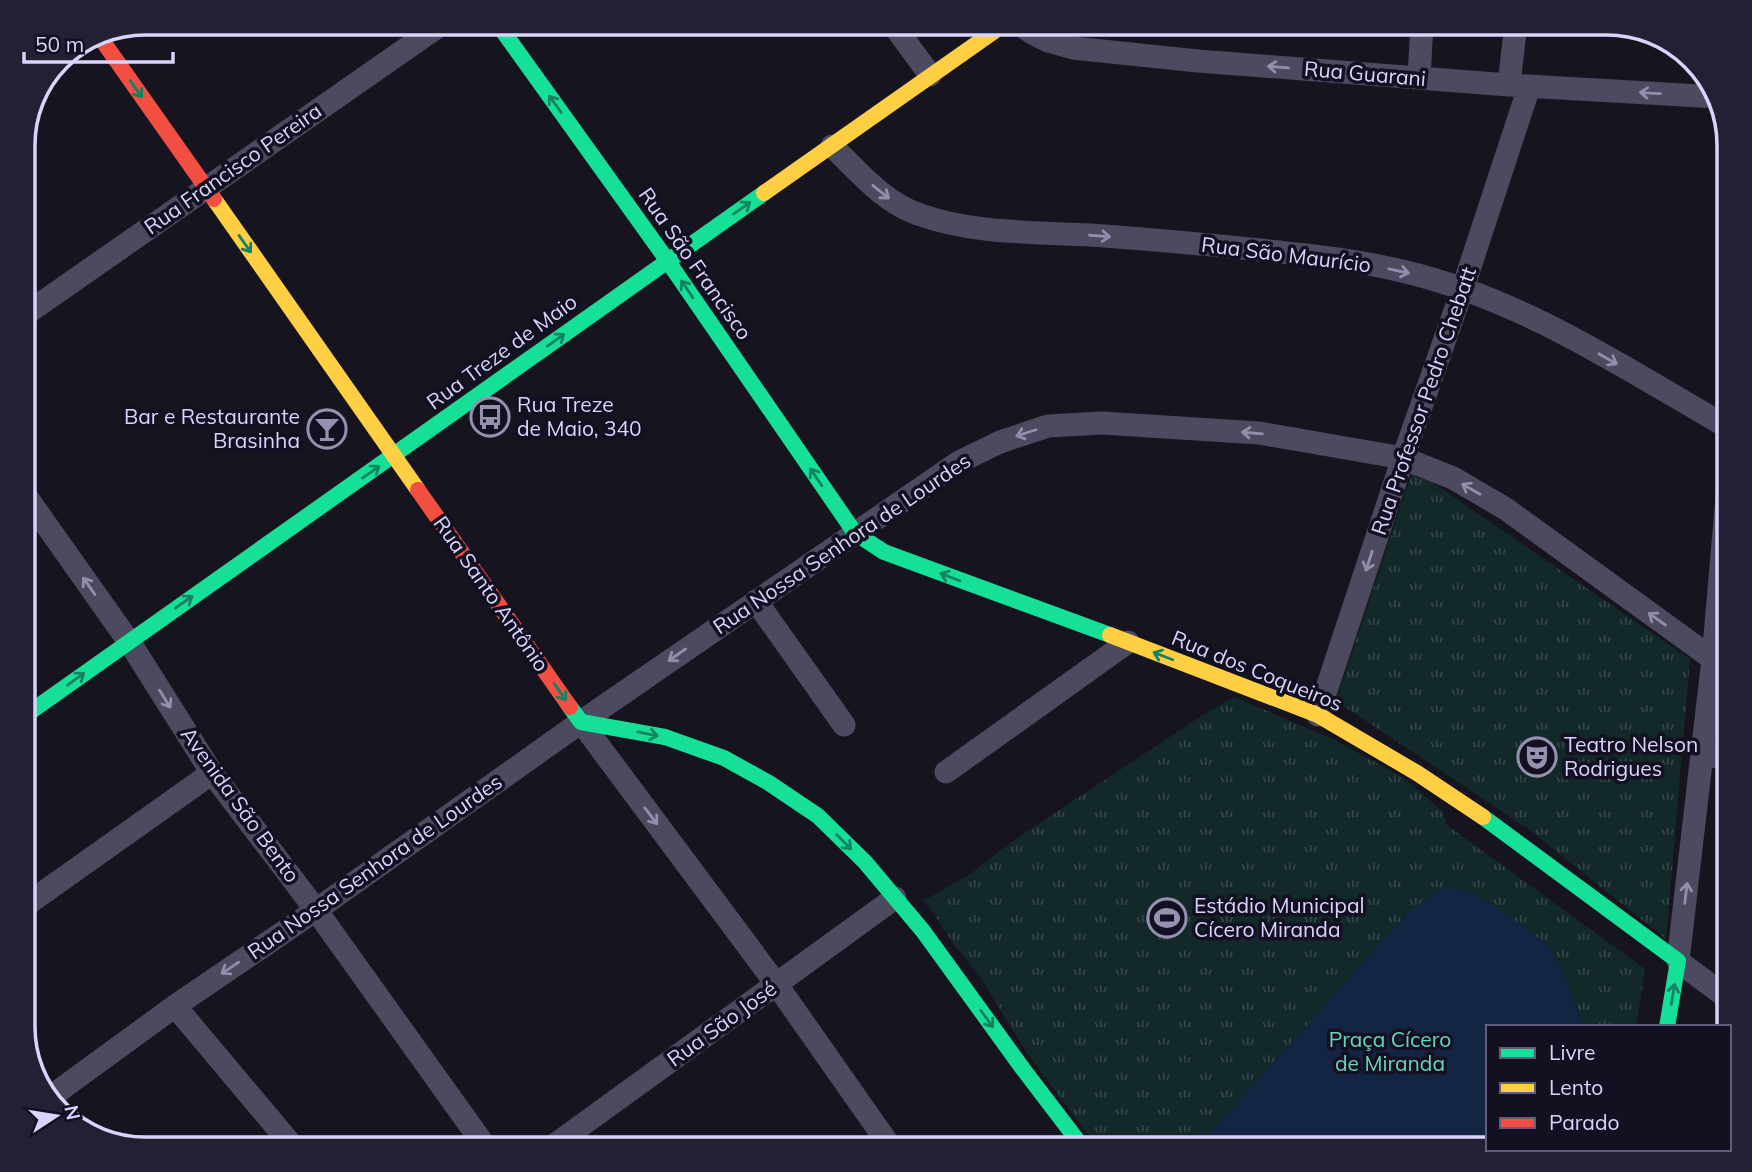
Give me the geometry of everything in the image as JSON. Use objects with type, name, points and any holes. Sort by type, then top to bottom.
[{"type":"street","name":"Rua Francisco Pereira","points":[[35,308],[426,35]]},
{"type":"street","name":"Rua São Francisco","points":[[506,35],[667,260],[855,533]]},
{"type":"street","points":[[901,35],[930,75]]},
{"type":"street","name":"Rua Treze de Maio","points":[[35,708],[988,35]]},
{"type":"street","name":"Rua Guarani","points":[[1036,35],[1073,48],[1198,61],[1519,86],[1706,96]]},
{"type":"street","points":[[1419,78],[1421,35]]},
{"type":"street","name":"Rua Professor Pedro Chebatt","points":[[1318,715],[1403,458],[1463,288],[1519,86],[1517,35]]},
{"type":"street","name":"Rua Santo Antônio","points":[[104,43],[581,722],[777,985],[884,1137]]},
{"type":"street","name":"Rua São Maurício","points":[[832,146],[884,196],[916,214],[965,227],[1181,241],[1322,256],[1406,272],[1463,288],[1552,327],[1717,421]]},
{"type":"street","name":"Rua Nossa Senhora de Lourdes","points":[[72,1081],[581,722],[959,462],[1000,442],[1048,426],[1101,423],[1259,433],[1403,458],[1453,478],[1506,509],[1713,659]]},
{"type":"street","name":"Avenida São Bento","points":[[35,509],[128,641],[212,773],[316,910],[478,1137]]},
{"type":"street","name":"Rua dos Coqueiros","points":[[855,533],[884,552],[1318,715],[1464,803],[1678,961]]},
{"type":"street","points":[[756,601],[844,725]]},
{"type":"street","points":[[1667,1025],[1678,961],[1717,613]]},
{"type":"street","points":[[946,772],[1128,642]]},
{"type":"street","points":[[581,722],[665,737],[724,758],[769,783],[818,816],[865,863],[923,931],[1075,1137]]},
{"type":"street","points":[[1702,755],[1717,757]]},
{"type":"street","points":[[35,898],[212,773]]},
{"type":"street","name":"Rua São José","points":[[566,1137],[895,898]]},
{"type":"street","points":[[1678,961],[1717,990]]},
{"type":"street","points":[[175,1006],[285,1137]]},
{"type":"green space","points":[[1413,469],[1690,659],[1666,939],[1528,829],[1336,701]]},
{"type":"green space","points":[[1234,697],[1333,739],[1404,778],[1442,811],[1447,825],[1645,969],[1636,1025],[1486,1025],[1486,1137],[1090,1137],[1027,1053],[980,977],[923,901],[970,874],[1017,838]]},
{"type":"water","name":"Praça Cícero de Miranda","points":[[1446,887],[1471,892],[1521,924],[1548,946],[1565,976],[1582,1025],[1486,1025],[1486,1137],[1207,1137],[1410,910]]},
{"type":"traffic: fast","points":[[506,35],[667,260],[855,533],[884,552],[1110,635]]},
{"type":"traffic: fast","points":[[35,709],[764,193]]},
{"type":"traffic: fast","points":[[570,707],[581,722],[665,737],[724,758],[769,783],[818,816],[865,862],[923,931],[1075,1137]]},
{"type":"traffic: fast","points":[[1483,817],[1678,961],[1667,1025]]},
{"type":"traffic: slow","points":[[764,193],[989,35]]},
{"type":"traffic: slow","points":[[214,199],[418,490]]},
{"type":"traffic: slow","points":[[1110,635],[1318,715],[1417,773],[1483,817]]},
{"type":"traffic: jam","points":[[104,43],[214,199]]},
{"type":"traffic: jam","points":[[418,490],[570,707]]},
{"type":"place","name":"Rua Treze de Maio, 340","points":[[490,417]]},
{"type":"place","name":"Bar e Restaurante Brasinha","points":[[327,429]]},
{"type":"place","name":"Teatro Nelson Rodrigues","points":[[1537,757]]},
{"type":"place","name":"Estádio Municipal Cícero Miranda","points":[[1167,918]]}]
